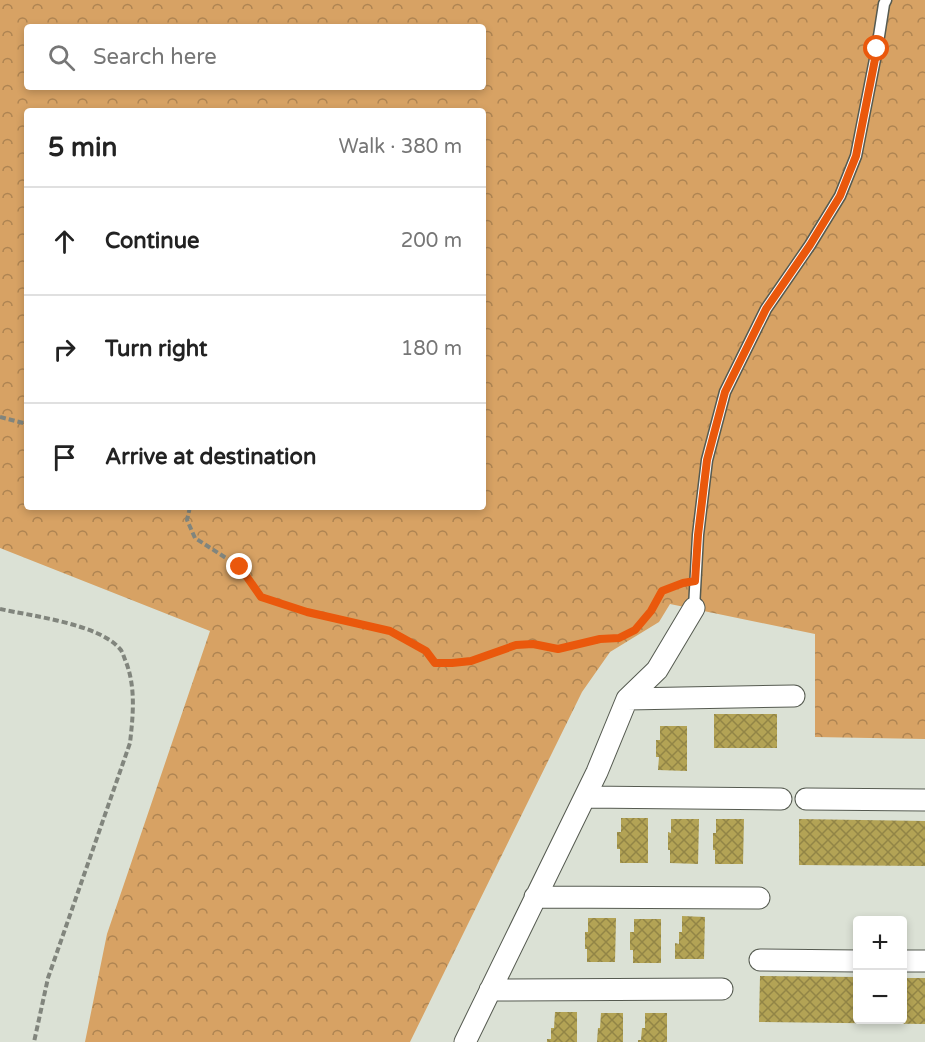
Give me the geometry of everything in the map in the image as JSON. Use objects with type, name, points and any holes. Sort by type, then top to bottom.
[{"type":"street","points":[[465,1042],[597,772],[627,699],[657,670],[694,608]]},
{"type":"street","points":[[627,699],[794,696]]},
{"type":"street","points":[[585,797],[781,799]]},
{"type":"street","points":[[806,799],[925,800]]},
{"type":"street","points":[[535,897],[759,898]]},
{"type":"street","points":[[760,960],[853,961]]},
{"type":"street","points":[[907,961],[925,961]]},
{"type":"street","points":[[490,990],[723,989]]},
{"type":"lane","points":[[694,608],[698,535],[707,460],[725,392],[766,309],[840,196],[856,156],[886,0]]},
{"type":"path","points":[[0,417],[24,423]]},
{"type":"path","points":[[189,510],[187,520],[195,538],[240,567],[261,597],[307,612],[390,631],[426,651],[435,663],[471,661],[516,645],[533,644],[558,649],[600,639],[619,638],[635,630],[651,611],[662,591],[695,581]]},
{"type":"path","points":[[0,609],[71,624],[100,633],[121,650],[131,675],[133,711],[130,743],[48,978],[34,1042]]},
{"type":"green space","points":[[0,0],[925,0],[925,739],[815,737],[815,634],[670,604],[659,622],[610,652],[582,692],[410,1042],[85,1042],[107,934],[210,631],[0,548]]},
{"type":"building","points":[[714,714],[777,714],[777,748],[714,748]]},
{"type":"building","points":[[660,726],[687,726],[687,771],[658,770],[659,757],[656,757],[656,740],[660,740]]},
{"type":"building","points":[[621,818],[648,818],[648,863],[620,863],[617,832],[621,832]]},
{"type":"building","points":[[671,819],[699,819],[698,864],[670,863],[668,832],[671,833]]},
{"type":"building","points":[[716,819],[744,819],[743,864],[715,864],[713,833],[716,833]]},
{"type":"building","points":[[799,819],[925,821],[925,866],[799,865]]},
{"type":"building","points":[[682,916],[705,917],[704,959],[675,959],[675,943],[679,944],[679,932],[682,932]]},
{"type":"building","points":[[588,918],[616,918],[615,962],[587,962],[585,932],[588,932]]},
{"type":"building","points":[[634,919],[661,919],[661,963],[633,963],[630,932],[634,932]]},
{"type":"building","points":[[760,976],[853,977],[853,1023],[759,1022]]},
{"type":"building","points":[[907,978],[925,978],[925,1024],[907,1024]]},
{"type":"building","points":[[555,1012],[577,1012],[577,1042],[547,1042],[547,1039],[551,1039],[551,1028],[554,1028]]},
{"type":"building","points":[[601,1013],[623,1013],[623,1042],[597,1042]]},
{"type":"building","points":[[645,1013],[667,1013],[667,1042],[638,1042],[641,1040],[642,1028],[645,1028]]},
{"type":"route","points":[[240,567],[261,597],[307,612],[390,631],[426,651],[435,663],[471,661],[516,645],[533,644],[558,649],[600,639],[619,638],[635,630],[651,611],[662,591],[695,581],[707,460],[725,392],[766,309],[840,196],[856,156],[877,49]]}]
